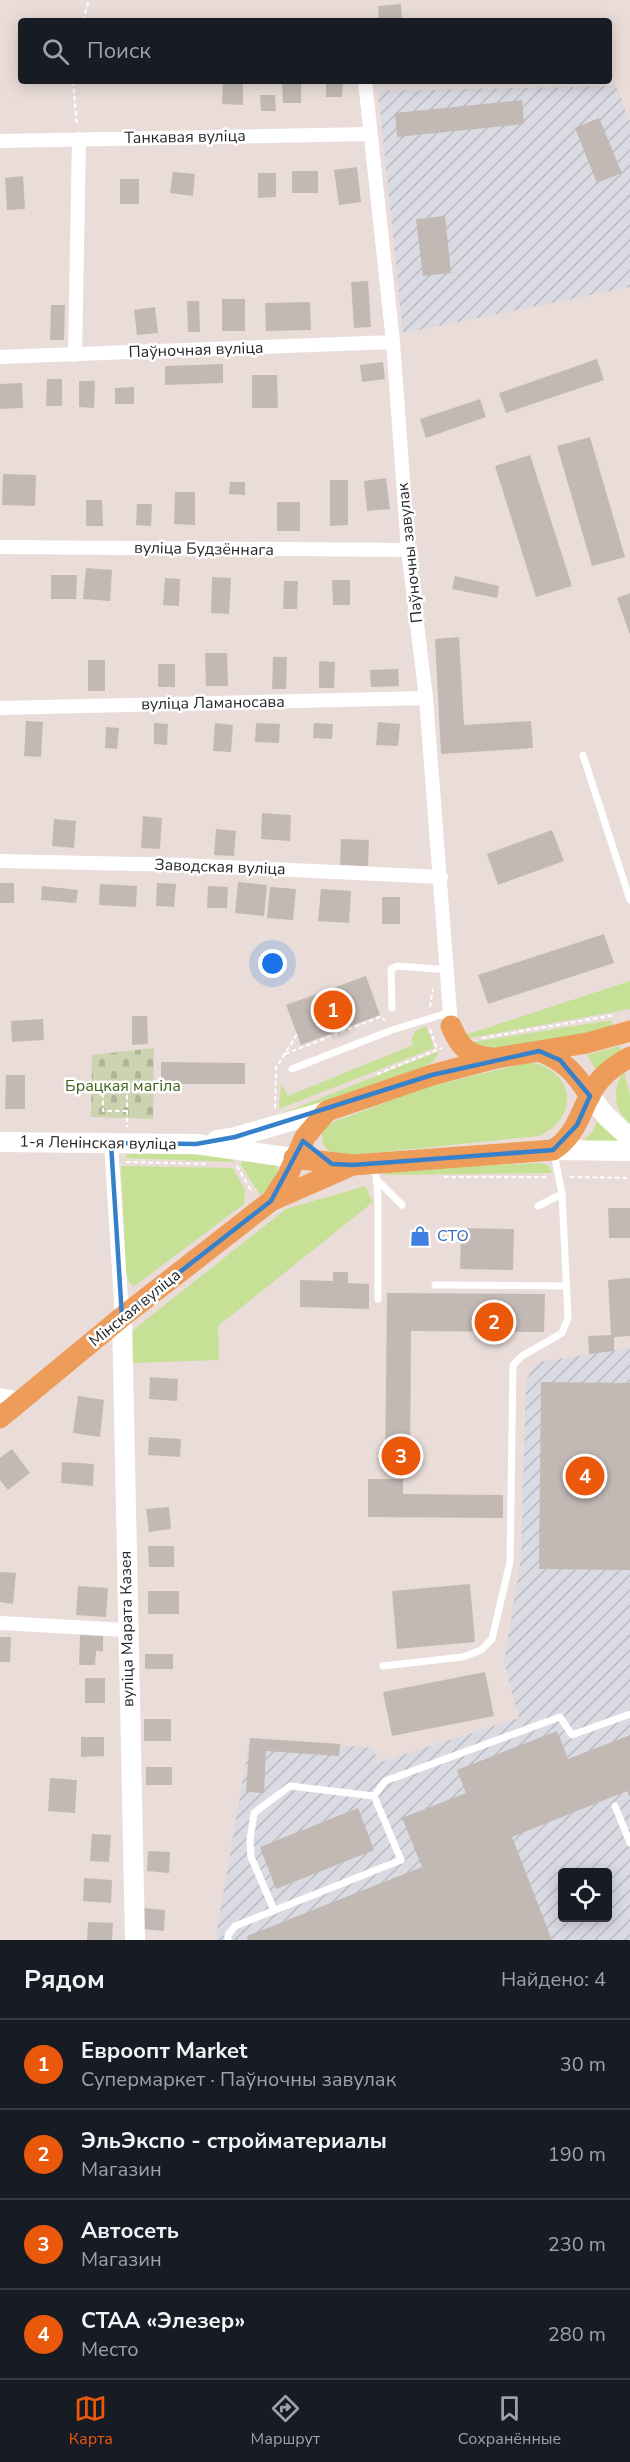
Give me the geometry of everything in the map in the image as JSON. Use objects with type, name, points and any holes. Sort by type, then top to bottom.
[{"type":"main road","points":[[263,1199],[286,1177],[294,1158],[321,1118],[432,1075],[496,1058],[587,1043],[624,1023]]},
{"type":"main road","points":[[453,1031],[467,1051],[476,1056],[496,1058]]},
{"type":"main road","points":[[432,1075],[442,1066],[453,1031]]},
{"type":"main road","points":[[539,1051],[560,1060],[581,1082],[590,1096]]},
{"type":"main road","points":[[294,1158],[353,1165],[376,1171],[553,1150],[563,1144],[578,1125],[590,1096],[600,1080],[630,1058]]},
{"type":"main road","points":[[321,1118],[312,1142],[315,1151],[332,1164]]},
{"type":"main road","points":[[263,1199],[353,1165]]},
{"type":"main road","name":"Мінская вуліца","points":[[0,1418],[10,1399],[122,1317],[263,1199]]},
{"type":"street","name":"Паўночны завулак","points":[[364,84],[393,342],[408,550],[426,698],[441,877],[442,969],[453,1031]]},
{"type":"street","name":"Танкавая вуліца","points":[[0,141],[370,134]]},
{"type":"street","points":[[75,355],[79,139]]},
{"type":"street","name":"Паўночная вуліца","points":[[0,357],[393,342]]},
{"type":"street","name":"вуліца Будзённага","points":[[0,547],[408,550]]},
{"type":"street","name":"вуліца Ламаносава","points":[[0,708],[426,698]]},
{"type":"street","name":"Заводская вуліца","points":[[0,861],[183,865],[441,877]]},
{"type":"street","points":[[590,1096],[607,1117],[630,1138]]},
{"type":"street","points":[[196,1144],[321,1118]]},
{"type":"street","name":"1-я Ленінская вуліца","points":[[0,1142],[111,1153],[196,1144]]},
{"type":"street","points":[[196,1144],[294,1158]]},
{"type":"street","points":[[553,1150],[630,1151]]},
{"type":"street","points":[[111,1153],[122,1317]]},
{"type":"street","name":"вуліца Марата Казея","points":[[122,1317],[135,1940]]},
{"type":"street","points":[[0,1623],[127,1630]]},
{"type":"lane","points":[[583,755],[630,900]]},
{"type":"lane","points":[[392,1008],[391,969],[398,966],[442,969]]},
{"type":"lane","points":[[292,1069],[392,1030],[453,1031]]},
{"type":"lane","points":[[383,1666],[464,1658],[482,1650],[492,1639],[510,1562],[513,1365],[522,1356],[561,1332],[568,1318],[562,1194],[553,1150]]},
{"type":"lane","points":[[376,1171],[386,1192],[402,1205]]},
{"type":"lane","points":[[376,1171],[378,1299]]},
{"type":"lane","points":[[538,1206],[562,1194]]},
{"type":"lane","points":[[435,1285],[566,1287]]},
{"type":"lane","points":[[375,1796],[385,1782],[560,1717],[572,1736],[630,1714]]},
{"type":"lane","points":[[274,1910],[251,1857],[250,1840],[254,1813],[290,1786],[375,1796]]},
{"type":"lane","points":[[228,1940],[228,1935],[235,1926],[400,1860],[375,1796]]},
{"type":"lane","points":[[615,1806],[630,1843]]},
{"type":"path","points":[[84,18],[89,0]]},
{"type":"path","points":[[73,84],[79,139]]},
{"type":"path","points":[[424,1011],[430,1009],[442,969]]},
{"type":"path","points":[[367,1078],[453,1031],[624,1023]]},
{"type":"path","points":[[275,1114],[276,1068],[297,1034]]},
{"type":"path","points":[[127,1112],[103,1110],[103,1082],[127,1082],[127,1112],[127,1130]]},
{"type":"path","points":[[111,1153],[213,1164]]},
{"type":"path","points":[[236,1165],[263,1199]]},
{"type":"path","points":[[436,1177],[630,1178]]},
{"type":"highlighted area","points":[[539,1051],[560,1060],[590,1096],[577,1125],[553,1150],[353,1165],[332,1164],[303,1141],[271,1201],[122,1317],[111,1143],[196,1144],[235,1137],[432,1075]]},
{"type":"shaded area","points":[[616,86],[630,122],[630,287],[403,333],[378,91]]},
{"type":"shaded area","points":[[630,1348],[630,1940],[217,1940],[250,1738],[374,1748],[377,1763],[519,1718],[504,1662],[521,1559],[526,1381],[540,1362]]},
{"type":"green space","points":[[630,981],[630,1009],[464,1039],[462,1036]]},
{"type":"green space","points":[[611,1020],[613,1027],[493,1053],[467,1043]]},
{"type":"green space","points":[[426,1026],[434,1048],[279,1109],[281,1083],[288,1096],[413,1045],[412,1039],[415,1031]]},
{"type":"green space","points":[[620,1046],[621,1051],[614,1054],[597,1072],[587,1055]]},
{"type":"green space","name":"Брацкая магіла","points":[[154,1048],[153,1119],[91,1117],[92,1055]]},
{"type":"green space","points":[[439,1051],[434,1061],[421,1068],[245,1130],[245,1128]]},
{"type":"green space","points":[[529,1062],[544,1066],[555,1074],[563,1083],[567,1094],[566,1106],[561,1117],[552,1128],[539,1136],[343,1156],[330,1152],[323,1143],[322,1133],[328,1124],[333,1122],[425,1088]]},
{"type":"green space","points":[[624,1071],[630,1096],[630,1124],[620,1112],[616,1098],[617,1084]]},
{"type":"green space","points":[[598,1120],[620,1141],[582,1142],[592,1132]]},
{"type":"green space","points":[[135,1153],[233,1156],[233,1162],[125,1158]]},
{"type":"green space","points":[[242,1156],[274,1161],[279,1172],[274,1186],[260,1195],[241,1165]]},
{"type":"green space","points":[[541,1163],[549,1166],[553,1173],[384,1175],[387,1171],[398,1169]]},
{"type":"green space","points":[[121,1166],[233,1168],[245,1190],[244,1204],[133,1287],[126,1271]]},
{"type":"green space","points":[[365,1186],[373,1202],[218,1326],[219,1360],[131,1363],[132,1333],[138,1326],[286,1209]]},
{"type":"building","points":[[401,4],[402,18],[379,18],[378,6]]},
{"type":"building","points":[[223,84],[243,84],[243,105],[222,104]]},
{"type":"building","points":[[282,84],[301,84],[301,103],[283,103]]},
{"type":"building","points":[[326,84],[343,84],[342,97],[326,97]]},
{"type":"building","points":[[260,95],[275,95],[276,111],[261,111]]},
{"type":"building","points":[[522,100],[524,124],[397,137],[395,113]]},
{"type":"building","points":[[599,118],[622,173],[597,183],[575,128]]},
{"type":"building","points":[[357,167],[361,202],[339,205],[334,170]]},
{"type":"building","points":[[292,171],[318,171],[318,193],[292,193]]},
{"type":"building","points":[[173,172],[195,174],[193,196],[170,193]]},
{"type":"building","points":[[258,173],[276,173],[276,197],[258,198]]},
{"type":"building","points":[[23,176],[25,209],[7,210],[5,178]]},
{"type":"building","points":[[120,179],[139,179],[139,204],[120,204]]},
{"type":"building","points":[[445,216],[451,273],[423,276],[416,219]]},
{"type":"building","points":[[368,281],[371,327],[354,328],[351,282]]},
{"type":"building","points":[[222,299],[245,299],[245,331],[222,331]]},
{"type":"building","points":[[187,301],[199,301],[200,332],[188,332]]},
{"type":"building","points":[[310,302],[311,330],[266,331],[265,303]]},
{"type":"building","points":[[51,305],[65,305],[64,340],[50,340]]},
{"type":"building","points":[[155,307],[158,333],[137,335],[134,310]]},
{"type":"building","points":[[597,359],[604,380],[506,413],[499,393]]},
{"type":"building","points":[[383,362],[385,379],[362,382],[360,365]]},
{"type":"building","points":[[223,364],[223,383],[165,385],[165,366]]},
{"type":"building","points":[[252,375],[277,375],[278,408],[252,408]]},
{"type":"building","points":[[47,379],[62,379],[62,406],[46,406]]},
{"type":"building","points":[[79,381],[95,381],[94,408],[79,407]]},
{"type":"building","points":[[22,383],[23,408],[0,409],[0,384]]},
{"type":"building","points":[[134,387],[134,404],[115,404],[115,388]]},
{"type":"building","points":[[480,399],[486,417],[426,438],[420,419]]},
{"type":"building","points":[[590,437],[625,557],[592,566],[557,446]]},
{"type":"building","points":[[530,455],[572,586],[536,597],[495,466]]},
{"type":"building","points":[[3,474],[36,475],[35,506],[2,505]]},
{"type":"building","points":[[386,478],[390,509],[367,511],[364,481]]},
{"type":"building","points":[[330,480],[348,480],[348,525],[330,526]]},
{"type":"building","points":[[230,482],[245,482],[245,495],[229,494]]},
{"type":"building","points":[[175,492],[195,492],[195,525],[174,524]]},
{"type":"building","points":[[86,500],[102,500],[103,526],[86,526]]},
{"type":"building","points":[[277,502],[300,502],[300,531],[277,531]]},
{"type":"building","points":[[137,504],[152,504],[151,526],[136,525]]},
{"type":"building","points":[[86,568],[112,570],[110,601],[83,599]]},
{"type":"building","points":[[51,575],[77,575],[76,599],[51,599]]},
{"type":"building","points":[[455,576],[499,586],[497,598],[452,589]]},
{"type":"building","points":[[212,577],[231,578],[229,614],[211,613]]},
{"type":"building","points":[[165,578],[180,579],[179,606],[163,605]]},
{"type":"building","points":[[332,580],[350,580],[350,605],[333,605]]},
{"type":"building","points":[[284,581],[298,581],[297,609],[283,609]]},
{"type":"building","points":[[630,593],[630,635],[617,598]]},
{"type":"building","points":[[459,637],[464,725],[531,721],[533,748],[441,754],[435,639]]},
{"type":"building","points":[[205,653],[227,653],[228,686],[206,686]]},
{"type":"building","points":[[273,657],[287,657],[286,689],[272,689]]},
{"type":"building","points":[[88,660],[105,660],[105,691],[88,691]]},
{"type":"building","points":[[319,661],[335,662],[334,688],[319,688]]},
{"type":"building","points":[[158,664],[175,664],[175,687],[158,687]]},
{"type":"building","points":[[398,669],[399,686],[371,687],[370,670]]},
{"type":"building","points":[[26,721],[43,722],[41,757],[24,756]]},
{"type":"building","points":[[378,722],[400,724],[398,746],[376,745]]},
{"type":"building","points":[[154,723],[168,724],[167,745],[154,744]]},
{"type":"building","points":[[215,723],[233,725],[231,752],[213,751]]},
{"type":"building","points":[[256,723],[280,724],[279,743],[255,742]]},
{"type":"building","points":[[314,723],[333,724],[332,739],[313,738]]},
{"type":"building","points":[[106,727],[119,728],[117,749],[105,748]]},
{"type":"building","points":[[262,813],[291,815],[290,841],[261,839]]},
{"type":"building","points":[[143,816],[162,818],[160,849],[141,848]]},
{"type":"building","points":[[54,819],[76,821],[74,848],[52,846]]},
{"type":"building","points":[[216,829],[236,831],[234,856],[214,855]]},
{"type":"building","points":[[552,830],[564,861],[498,885],[487,854]]},
{"type":"building","points":[[341,839],[369,840],[368,866],[340,865]]},
{"type":"building","points":[[238,882],[267,885],[264,916],[235,913]]},
{"type":"building","points":[[0,883],[14,883],[14,903],[0,903]]},
{"type":"building","points":[[157,883],[176,884],[174,907],[156,906]]},
{"type":"building","points":[[100,884],[137,886],[136,907],[99,905]]},
{"type":"building","points":[[42,886],[78,890],[76,903],[41,900]]},
{"type":"building","points":[[208,886],[228,887],[227,908],[207,908]]},
{"type":"building","points":[[270,887],[296,889],[293,920],[267,918]]},
{"type":"building","points":[[321,889],[351,891],[349,923],[318,921]]},
{"type":"building","points":[[382,897],[400,897],[400,924],[382,924]]},
{"type":"building","points":[[604,934],[614,963],[488,1004],[478,975]]},
{"type":"building","points":[[366,976],[380,1015],[301,1045],[286,1005]]},
{"type":"building","points":[[132,1016],[147,1016],[148,1044],[132,1045]]},
{"type":"building","points":[[43,1019],[44,1040],[12,1042],[11,1021]]},
{"type":"building","points":[[161,1062],[245,1063],[245,1084],[161,1084]]},
{"type":"building","points":[[6,1075],[25,1075],[25,1109],[5,1109]]},
{"type":"building","points":[[608,1208],[630,1208],[630,1238],[609,1238]]},
{"type":"building","points":[[461,1228],[514,1229],[513,1270],[460,1269]]},
{"type":"building","points":[[333,1272],[348,1272],[348,1283],[369,1284],[369,1309],[300,1307],[300,1280],[333,1281]]},
{"type":"building","points":[[630,1278],[630,1336],[614,1337],[614,1351],[589,1354],[588,1336],[611,1335],[608,1280]]},
{"type":"building","points":[[387,1293],[545,1294],[544,1332],[411,1331],[410,1474],[385,1474]]},
{"type":"building","points":[[150,1377],[178,1379],[177,1401],[149,1399]]},
{"type":"building","points":[[541,1382],[630,1383],[630,1570],[539,1569]]},
{"type":"building","points":[[78,1396],[104,1400],[100,1437],[73,1433]]},
{"type":"building","points":[[149,1437],[181,1439],[180,1457],[148,1455]]},
{"type":"building","points":[[12,1449],[30,1473],[8,1490],[0,1480],[0,1458]]},
{"type":"building","points":[[62,1462],[94,1464],[93,1486],[61,1483]]},
{"type":"building","points":[[368,1479],[403,1479],[403,1494],[503,1495],[503,1518],[368,1517]]},
{"type":"building","points":[[169,1507],[171,1529],[149,1532],[146,1509]]},
{"type":"building","points":[[148,1546],[174,1546],[174,1567],[149,1567]]},
{"type":"building","points":[[0,1572],[16,1573],[13,1604],[0,1602]]},
{"type":"building","points":[[470,1584],[475,1642],[397,1649],[392,1591]]},
{"type":"building","points":[[78,1586],[108,1588],[106,1617],[76,1615]]},
{"type":"building","points":[[148,1591],[179,1591],[179,1614],[148,1614]]},
{"type":"building","points":[[80,1635],[103,1636],[103,1651],[96,1651],[95,1665],[79,1665]]},
{"type":"building","points":[[0,1637],[11,1637],[10,1662],[0,1662]]},
{"type":"building","points":[[145,1654],[173,1654],[173,1669],[145,1669]]},
{"type":"building","points":[[485,1672],[494,1716],[392,1736],[383,1692]]},
{"type":"building","points":[[85,1678],[105,1678],[105,1703],[85,1703]]},
{"type":"building","points":[[144,1719],[171,1719],[171,1741],[144,1741]]},
{"type":"building","points":[[557,1731],[568,1759],[630,1735],[630,1797],[627,1791],[512,1837],[552,1940],[248,1940],[247,1936],[422,1867],[402,1818],[466,1793],[457,1770]]},
{"type":"building","points":[[81,1737],[104,1737],[104,1756],[81,1757]]},
{"type":"building","points":[[250,1738],[340,1744],[339,1756],[266,1751],[264,1793],[246,1792]]},
{"type":"building","points":[[146,1767],[172,1767],[172,1785],[146,1785]]},
{"type":"building","points":[[50,1778],[77,1780],[75,1813],[48,1811]]},
{"type":"building","points":[[358,1808],[374,1850],[276,1889],[260,1847]]},
{"type":"building","points":[[92,1834],[111,1835],[109,1862],[90,1861]]},
{"type":"building","points":[[148,1851],[170,1852],[169,1873],[147,1871]]},
{"type":"building","points":[[84,1878],[112,1880],[111,1903],[83,1901]]},
{"type":"building","points":[[143,1908],[165,1910],[164,1931],[142,1929]]},
{"type":"building","points":[[88,1922],[113,1923],[112,1940],[87,1940]]},
{"type":"place","name":"Евроопт Market","points":[[333,1010]]},
{"type":"place","name":"СТО","points":[[420,1236]]},
{"type":"place","name":"ЭльЭкспо - стройматериалы","points":[[494,1322]]},
{"type":"place","name":"Автосеть","points":[[401,1456]]},
{"type":"place","name":"СТАА «Элезер»","points":[[585,1476]]}]
